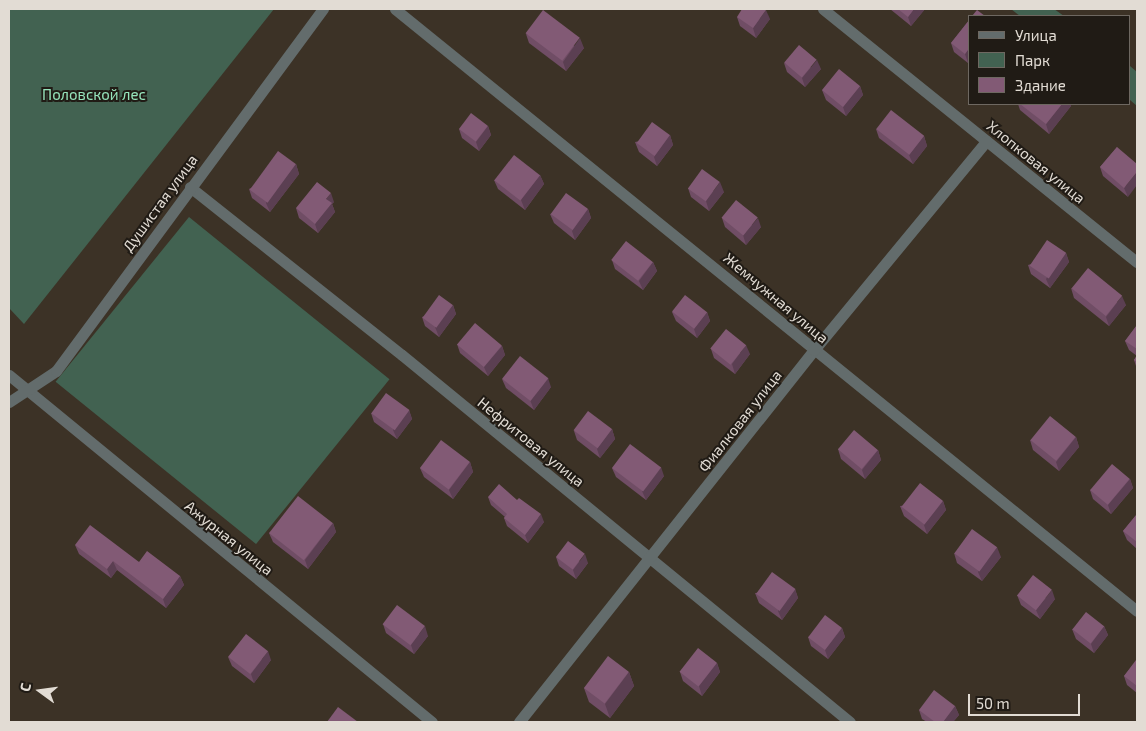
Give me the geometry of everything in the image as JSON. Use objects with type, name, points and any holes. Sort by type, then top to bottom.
[{"type":"street","name":"Душистая улица","points":[[9,402],[29,392],[56,371],[323,9]]},
{"type":"street","name":"Жемчужная улица","points":[[395,9],[761,304],[814,350],[1137,612]]},
{"type":"street","name":"Хлопковая улица","points":[[823,9],[1137,262]]},
{"type":"street","name":"Фиалковая улица","points":[[519,722],[651,560],[814,350],[986,141]]},
{"type":"street","name":"Нефритовая улица","points":[[190,187],[850,722]]},
{"type":"street","name":"Ажурная улица","points":[[9,375],[432,722]]},
{"type":"green space","name":"Половской лес","points":[[9,9],[274,9],[24,324],[9,308]]},
{"type":"green space","points":[[1011,9],[1054,9],[1063,15],[1019,15]]},
{"type":"green space","points":[[1131,67],[1137,72],[1137,106],[1131,101]]},
{"type":"green space","points":[[189,217],[390,379],[256,544],[56,382]]},
{"type":"building","points":[[742,9],[766,10],[753,28],[737,17]]},
{"type":"building","points":[[898,9],[914,9],[908,17]]},
{"type":"building","points":[[543,10],[580,38],[562,61],[526,33]]},
{"type":"building","points":[[977,10],[984,15],[973,15]]},
{"type":"building","points":[[968,22],[968,50],[965,54],[951,43]]},
{"type":"building","points":[[799,45],[817,60],[802,77],[784,63]]},
{"type":"building","points":[[839,69],[860,86],[843,107],[822,90]]},
{"type":"building","points":[[1021,105],[1061,105],[1046,124]]},
{"type":"building","points":[[891,110],[924,136],[909,155],[876,129]]},
{"type":"building","points":[[471,113],[488,126],[476,142],[459,129]]},
{"type":"building","points":[[652,122],[670,135],[655,156],[637,143]]},
{"type":"building","points":[[1117,147],[1137,164],[1137,172],[1124,188],[1100,167]]},
{"type":"building","points":[[278,151],[296,164],[268,203],[250,190]]},
{"type":"building","points":[[514,155],[540,175],[520,201],[494,180]]},
{"type":"building","points":[[702,169],[720,182],[706,201],[688,188]]},
{"type":"building","points":[[317,182],[331,193],[326,199],[332,203],[315,224],[296,208]]},
{"type":"building","points":[[566,193],[588,209],[573,230],[551,214]]},
{"type":"building","points":[[736,200],[758,218],[743,235],[722,218]]},
{"type":"building","points":[[1047,240],[1066,253],[1049,279],[1030,266]]},
{"type":"building","points":[[626,241],[653,262],[638,281],[611,260]]},
{"type":"building","points":[[1088,268],[1122,296],[1106,316],[1072,288]]},
{"type":"building","points":[[439,295],[453,305],[436,328],[423,318]]},
{"type":"building","points":[[685,295],[707,312],[694,329],[672,312]]},
{"type":"building","points":[[475,323],[502,345],[484,367],[457,344]]},
{"type":"building","points":[[1137,325],[1137,349],[1125,341]]},
{"type":"building","points":[[726,329],[746,345],[730,365],[710,348]]},
{"type":"building","points":[[520,356],[548,378],[531,401],[502,379]]},
{"type":"building","points":[[386,393],[409,410],[395,430],[371,413]]},
{"type":"building","points":[[588,411],[612,429],[598,448],[574,430]]},
{"type":"building","points":[[1050,416],[1076,437],[1056,461],[1030,440]]},
{"type":"building","points":[[854,430],[878,450],[862,469],[838,449]]},
{"type":"building","points":[[441,440],[470,462],[449,490],[420,468]]},
{"type":"building","points":[[630,444],[661,467],[643,491],[612,468]]},
{"type":"building","points":[[1112,464],[1130,479],[1108,505],[1090,490]]},
{"type":"building","points":[[920,483],[943,501],[924,524],[902,507]]},
{"type":"building","points":[[499,484],[517,500],[519,498],[541,514],[525,535],[504,518],[507,514],[488,497]]},
{"type":"building","points":[[298,496],[333,523],[304,560],[269,533]]},
{"type":"building","points":[[1137,514],[1137,542],[1123,531]]},
{"type":"building","points":[[90,525],[139,562],[147,551],[180,576],[163,599],[113,561],[107,569],[75,545]]},
{"type":"building","points":[[972,529],[997,547],[979,571],[954,553]]},
{"type":"building","points":[[568,541],[585,554],[573,570],[556,557]]},
{"type":"building","points":[[772,572],[795,589],[780,611],[756,594]]},
{"type":"building","points":[[1033,575],[1052,590],[1036,610],[1017,595]]},
{"type":"building","points":[[397,605],[425,626],[411,645],[383,624]]},
{"type":"building","points":[[1086,612],[1104,626],[1091,643],[1072,629]]},
{"type":"building","points":[[825,615],[842,628],[825,650],[808,637]]},
{"type":"building","points":[[246,634],[268,651],[250,674],[228,657]]},
{"type":"building","points":[[698,648],[717,663],[698,686],[680,672]]},
{"type":"building","points":[[608,656],[629,672],[605,704],[584,688]]},
{"type":"building","points":[[1137,660],[1137,686],[1124,676]]},
{"type":"building","points":[[934,690],[955,706],[943,722],[935,722],[919,710]]},
{"type":"building","points":[[338,707],[358,722],[327,722]]}]
